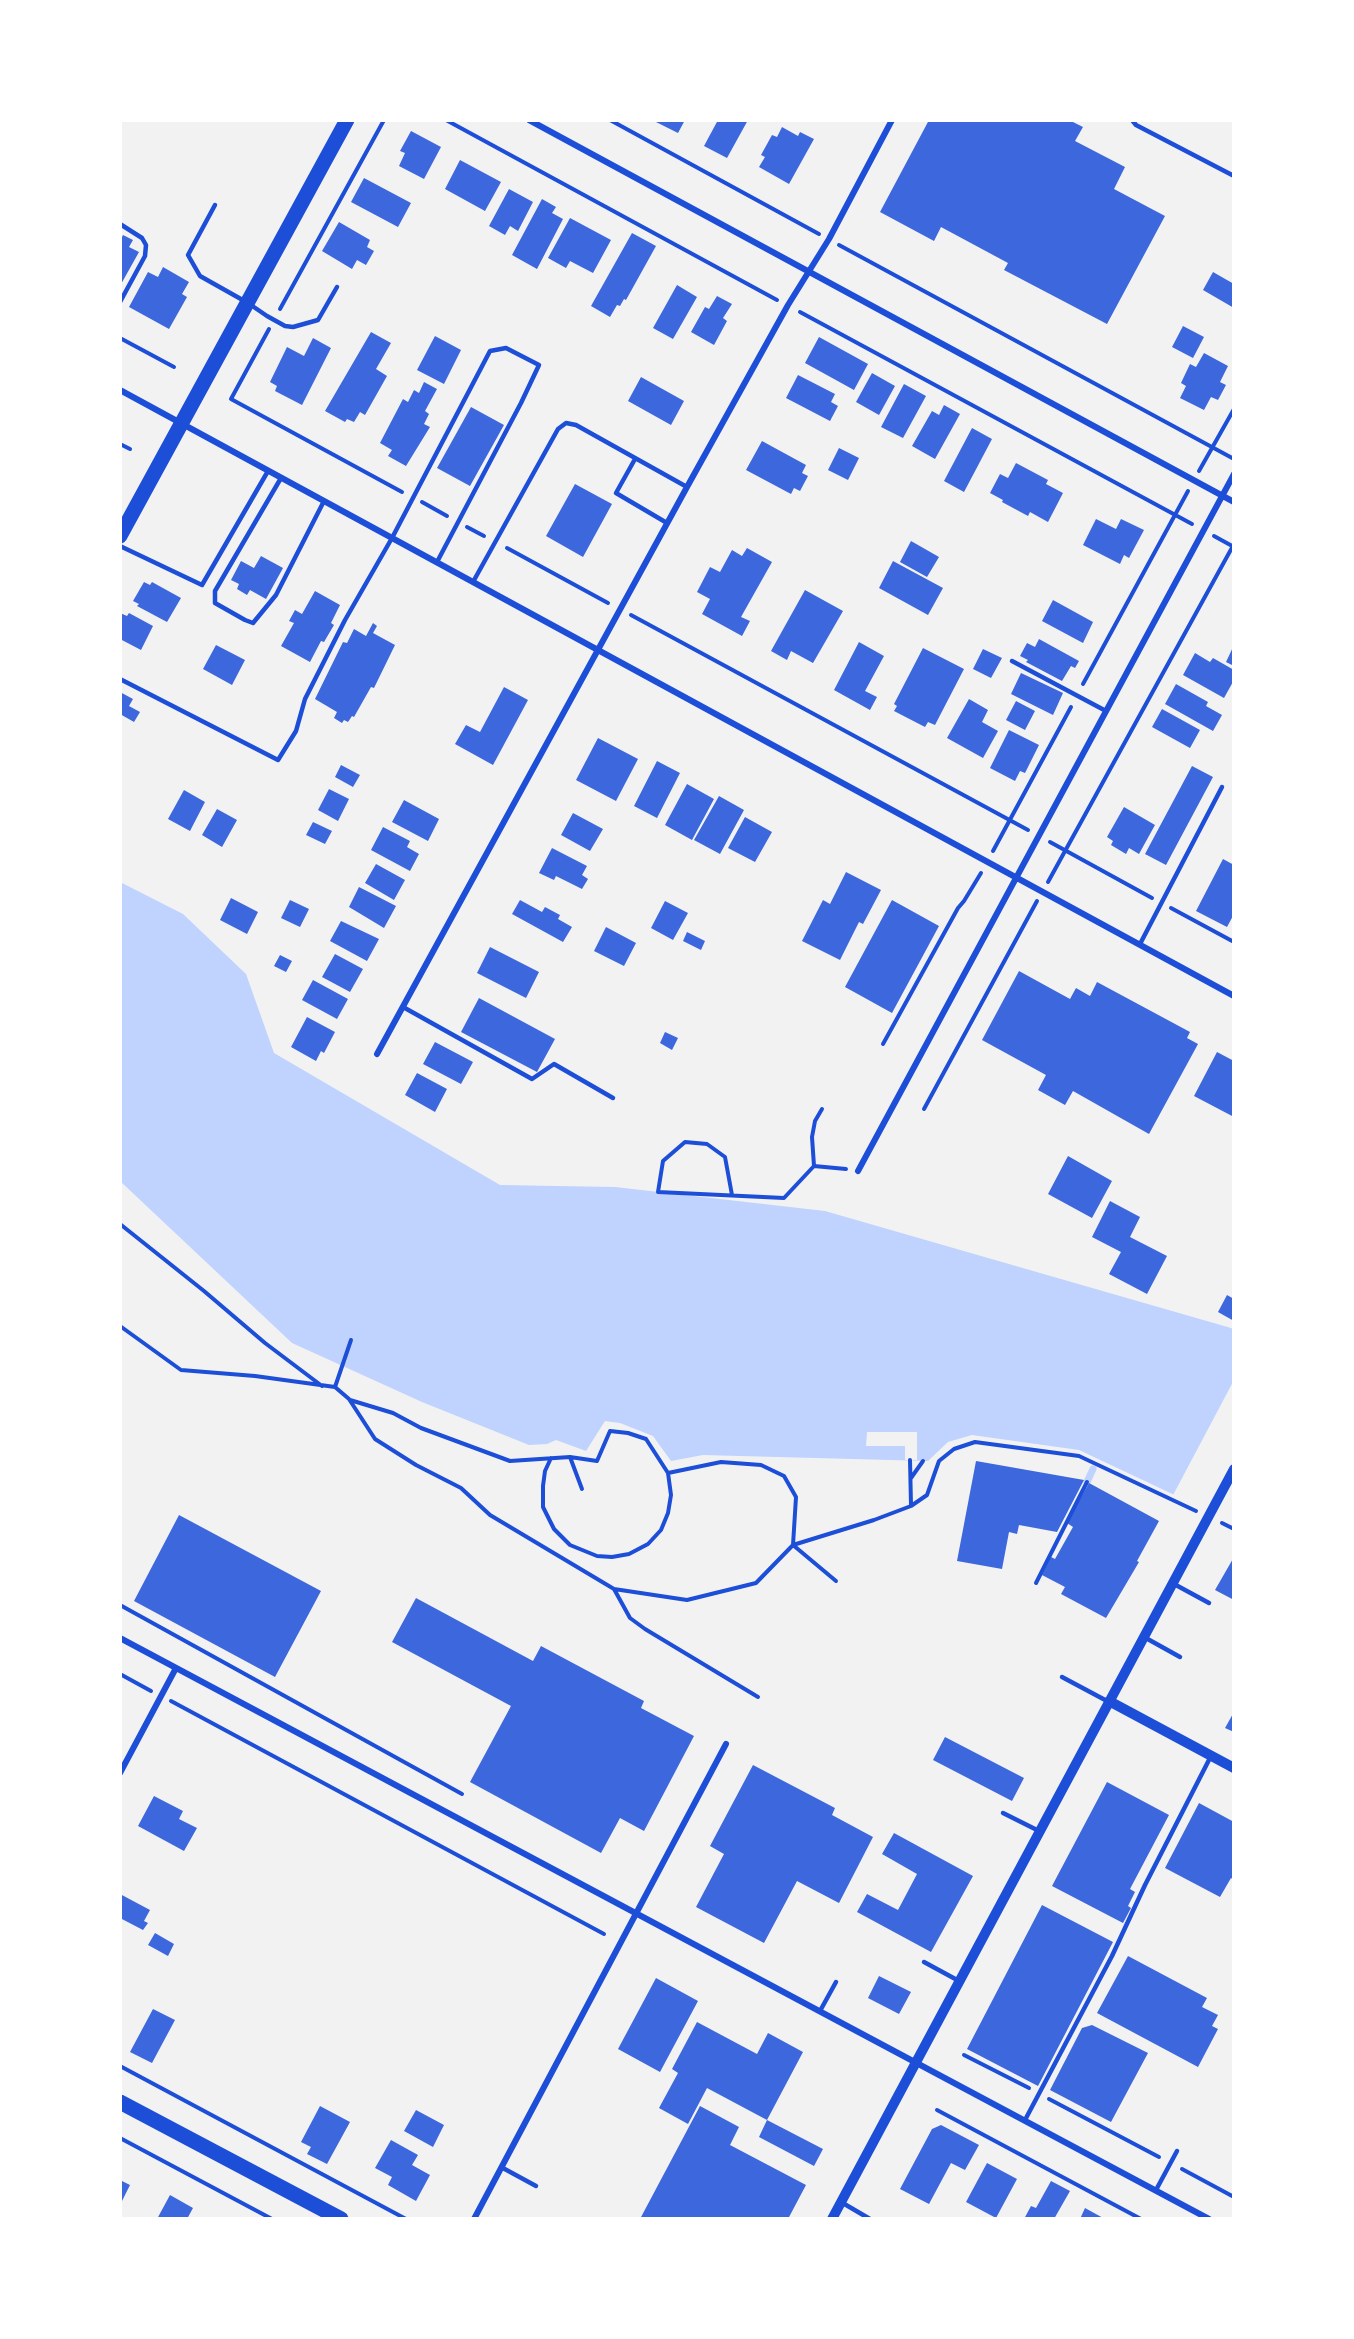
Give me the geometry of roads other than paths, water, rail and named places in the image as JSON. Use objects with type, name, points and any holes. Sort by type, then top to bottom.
[{"type":"main road","points":[[120,536],[346,120]]},
{"type":"main road","points":[[120,2102],[341,2219]]},
{"type":"street","points":[[529,120],[1234,502]]},
{"type":"street","points":[[377,1054],[687,487],[788,305],[829,239],[892,120]]},
{"type":"street","points":[[120,390],[1234,996]]},
{"type":"street","points":[[858,1171],[1234,474]]},
{"type":"street","points":[[832,2219],[1234,1469]]},
{"type":"street","points":[[120,1638],[1209,2219]]},
{"type":"street","points":[[120,1773],[176,1668]]},
{"type":"street","points":[[1108,1701],[1234,1768]]},
{"type":"street","points":[[474,2219],[726,1744]]},
{"type":"lane","points":[[1132,120],[1136,125],[1234,176]]},
{"type":"lane","points":[[215,205],[188,255],[200,276],[285,326],[293,327],[318,320],[337,287]]},
{"type":"lane","points":[[120,224],[142,238],[146,245],[145,256],[120,302]]},
{"type":"lane","points":[[120,679],[278,760],[296,731],[305,699],[330,650],[392,538],[490,351],[506,348],[538,365],[521,403],[437,562]]},
{"type":"lane","points":[[474,582],[558,429],[566,423],[576,425],[687,487]]},
{"type":"lane","points":[[635,459],[616,493],[668,523]]},
{"type":"lane","points":[[120,546],[202,585],[268,471]]},
{"type":"lane","points":[[281,478],[215,591],[215,603],[245,620],[254,623],[276,595],[324,501]]},
{"type":"lane","points":[[1012,661],[1106,711]]},
{"type":"lane","points":[[1140,944],[1222,788]]},
{"type":"lane","points":[[402,1007],[532,1079],[554,1064],[613,1098]]},
{"type":"lane","points":[[1173,1583],[1209,1603]]},
{"type":"lane","points":[[1144,1637],[1180,1657]]},
{"type":"lane","points":[[1062,1677],[1108,1701]]},
{"type":"lane","points":[[1025,2120],[1112,1956],[1145,1885],[1211,1756]]},
{"type":"lane","points":[[1003,1813],[1039,1831]]},
{"type":"lane","points":[[924,1962],[959,1981]]},
{"type":"lane","points":[[820,2011],[836,1982]]},
{"type":"lane","points":[[1156,2190],[1177,2151]]},
{"type":"lane","points":[[501,2167],[536,2186]]},
{"type":"lane","points":[[841,2202],[870,2219]]},
{"type":"water","points":[[120,882],[183,914],[246,974],[274,1053],[500,1185],[615,1187],[825,1211],[1231,1328],[1234,1330],[1234,1523],[1079,1450],[972,1435],[948,1442],[928,1461],[703,1455],[671,1461],[653,1436],[620,1423],[605,1421],[586,1451],[556,1440],[547,1444],[529,1445],[422,1402],[292,1343],[120,1181]]},
{"type":"waterway","points":[[1087,1482],[1093,1469]]}]
